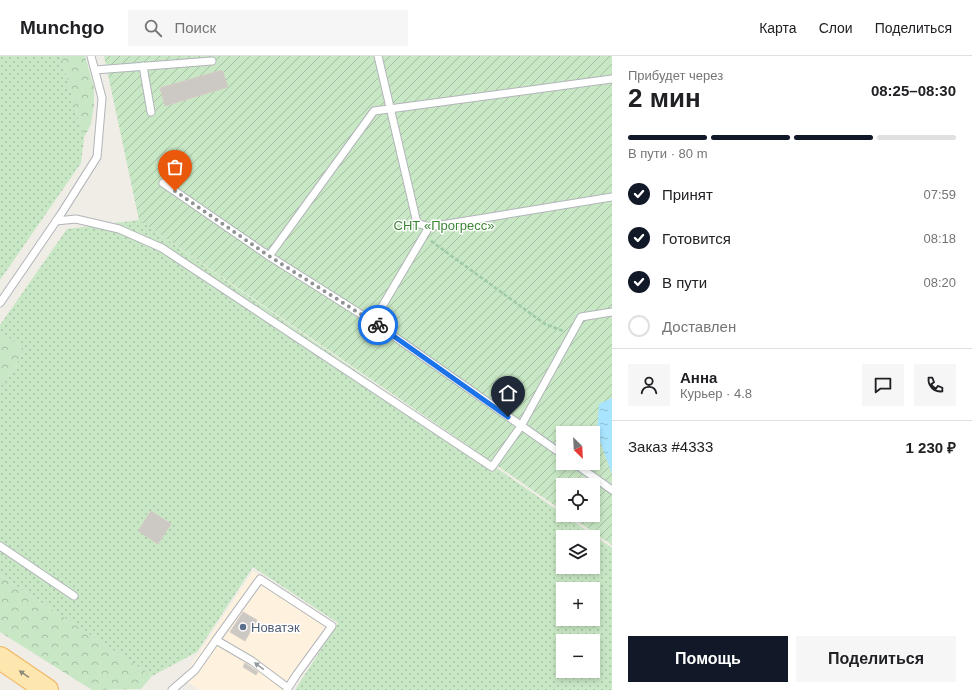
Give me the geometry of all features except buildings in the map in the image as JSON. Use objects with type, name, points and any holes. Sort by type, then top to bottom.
[{"type":"main road","points":[[0,658],[47,690]]},
{"type":"lane","points":[[0,303],[56,221],[97,157],[102,98],[91,56]]},
{"type":"lane","points":[[378,56],[418,223],[429,227],[612,197]]},
{"type":"lane","points":[[95,70],[212,60]]},
{"type":"lane","points":[[143,66],[151,112]]},
{"type":"lane","points":[[269,256],[374,111],[612,79]]},
{"type":"lane","points":[[163,183],[269,256],[373,322],[556,450]]},
{"type":"lane","points":[[56,221],[76,219],[119,228],[162,248],[492,467],[521,426],[581,317],[612,312]]},
{"type":"lane","points":[[373,322],[429,227]]},
{"type":"lane","points":[[584,470],[612,490]]},
{"type":"lane","points":[[0,546],[74,596]]},
{"type":"lane","points":[[172,690],[195,670],[216,640],[260,579],[332,626],[297,674],[288,689],[252,661],[216,640]]},
{"type":"path","points":[[424,236],[545,324],[571,334]]},
{"type":"shaded area","points":[[253,571],[335,624],[292,690],[200,690],[182,679]]},
{"type":"green space","points":[[0,56],[61,56],[84,138],[81,163],[0,280]]},
{"type":"green space","points":[[61,56],[85,56],[94,87],[94,105],[91,124],[84,138]]},
{"type":"green space","name":"СНТ «Прогресс»","points":[[104,56],[612,56],[612,545],[600,537],[600,530],[590,530],[578,522],[600,522],[600,478],[556,478],[556,506],[139,220]]},
{"type":"green space","points":[[139,220],[556,509],[556,522],[575,522],[586,530],[556,530],[556,574],[600,574],[600,540],[612,548],[612,690],[295,690],[338,623],[253,567],[197,652],[152,676],[0,575],[0,388],[26,350],[0,332],[0,325],[67,229]]},
{"type":"green space","points":[[0,332],[26,350],[0,388]]},
{"type":"green space","points":[[0,575],[152,676],[141,689],[92,690],[0,632]]},
{"type":"water","points":[[612,398],[612,474],[600,441],[600,426],[597,426],[599,404]]},
{"type":"way so far","points":[[175,191],[269,256],[378,325]]},
{"type":"place","name":"Новатэк","points":[[243,627]]},
{"type":"route","points":[[378,325],[508,417]]}]
